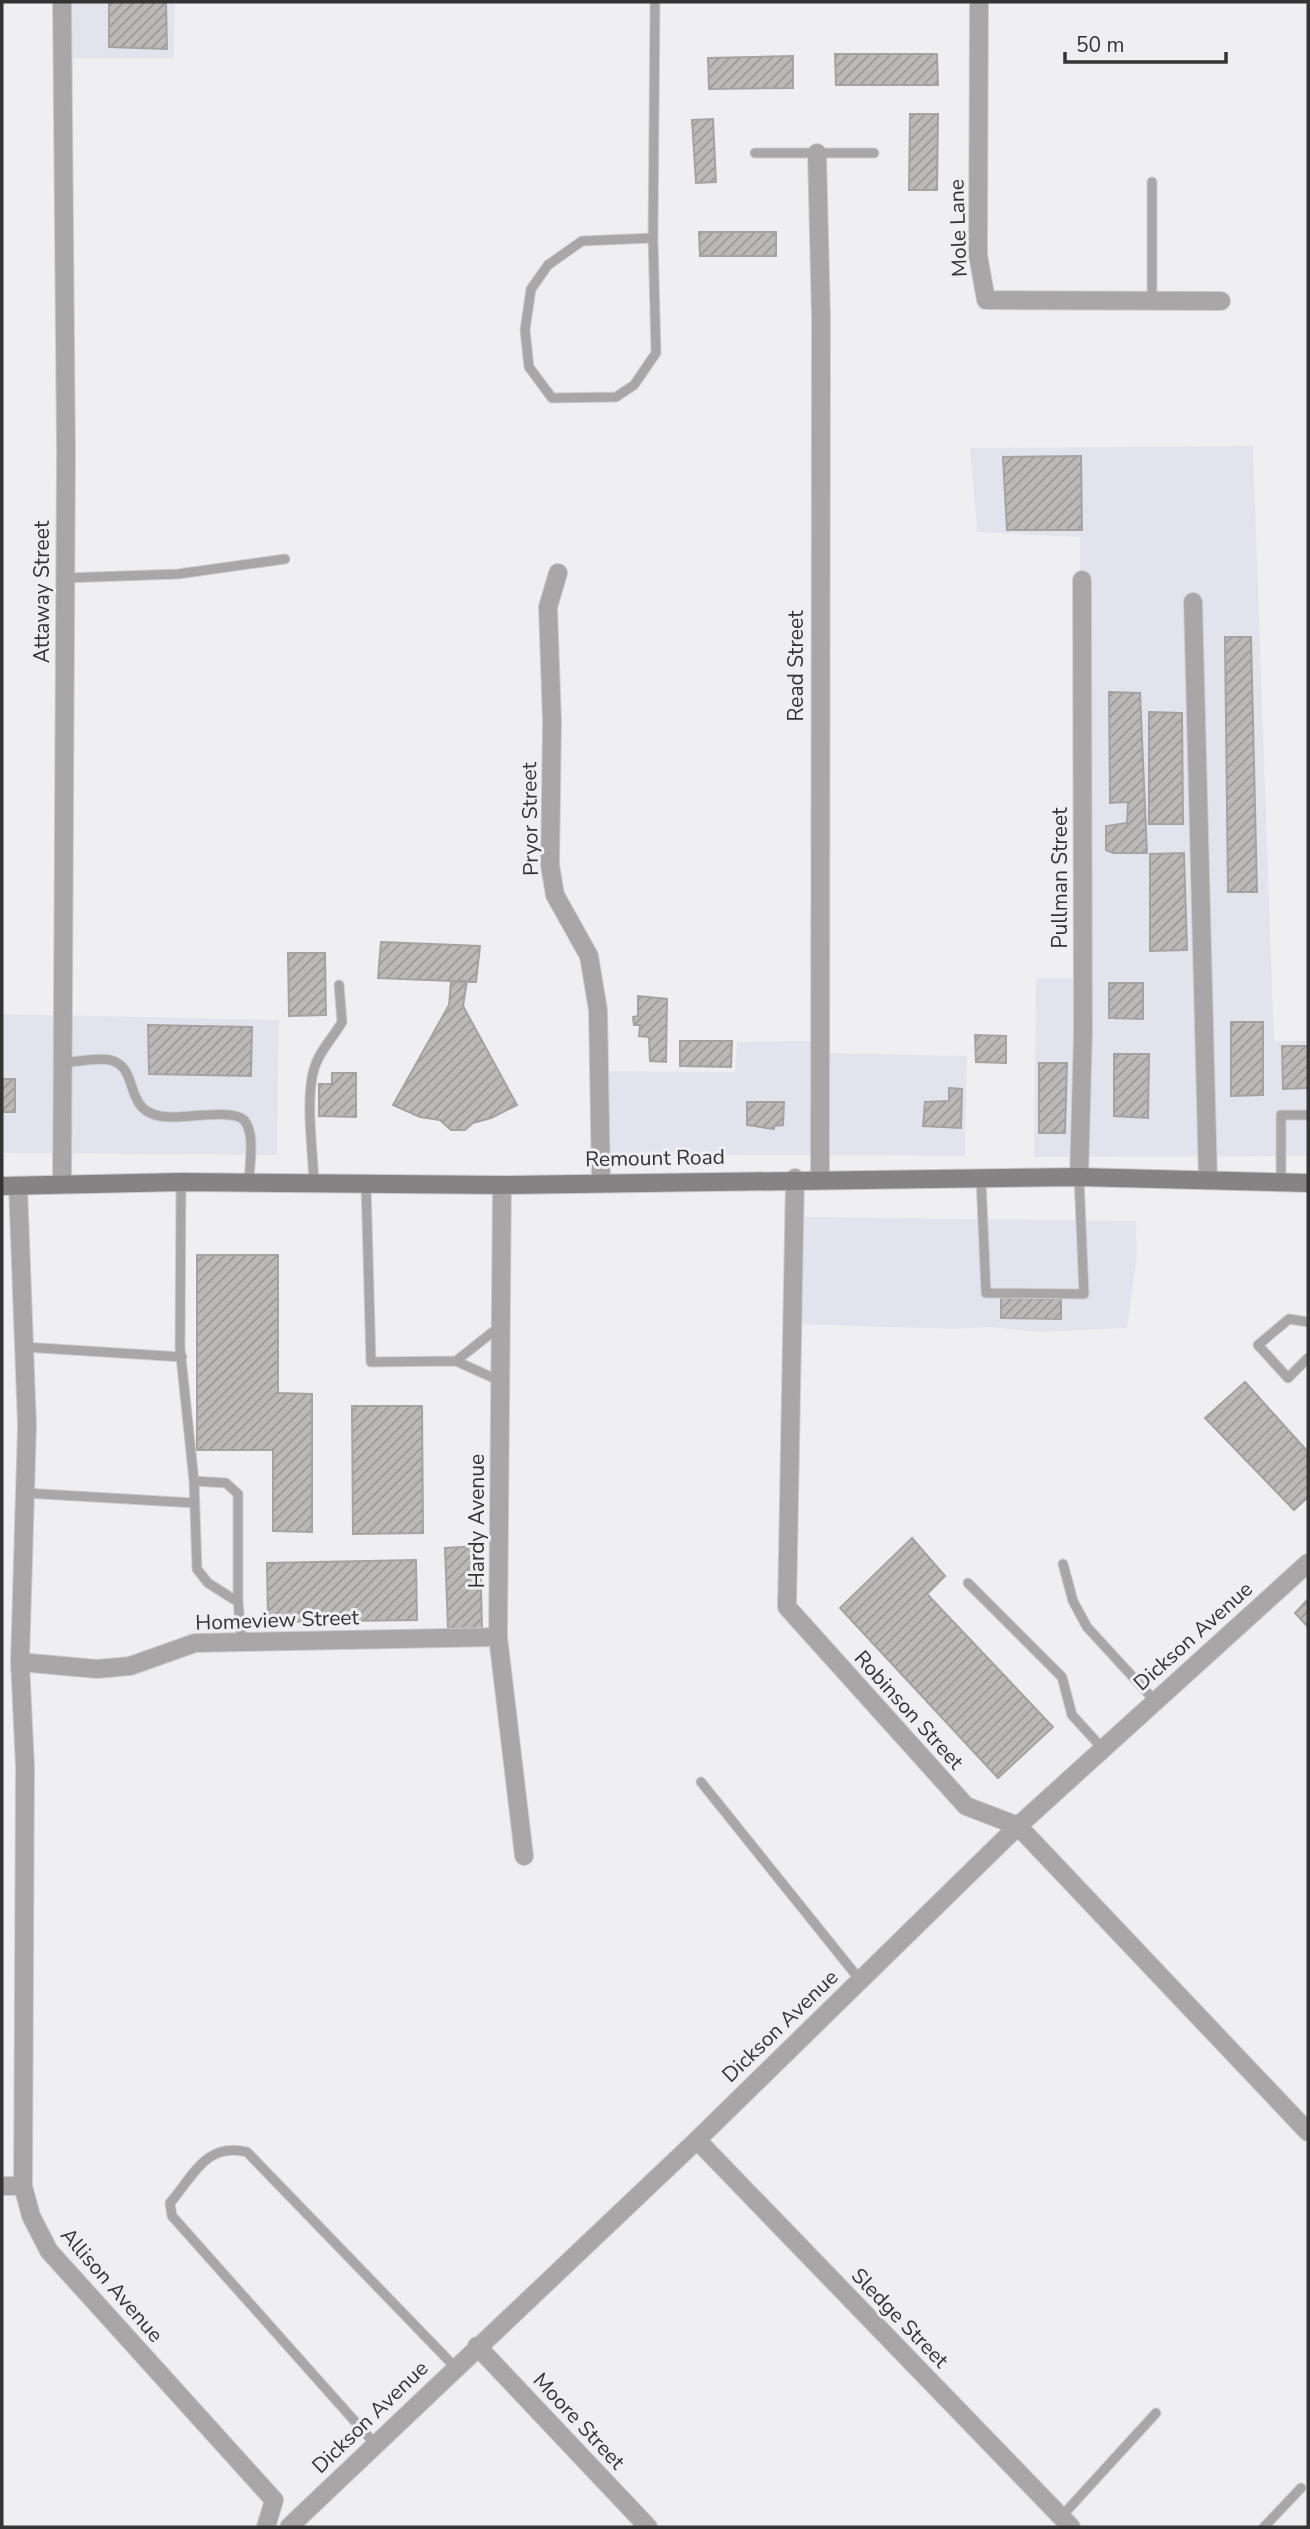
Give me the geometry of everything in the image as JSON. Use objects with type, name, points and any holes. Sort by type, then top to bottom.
[{"type":"main road","name":"Remount Road","points":[[10,1186],[181,1182],[502,1185],[795,1178],[981,1177],[1308,1184]]},
{"type":"street","name":"Attaway Street","points":[[62,2],[65,578],[62,1183]]},
{"type":"street","name":"Mole Lane","points":[[979,2],[978,255],[986,300],[1222,301]]},
{"type":"street","name":"Read Street","points":[[817,153],[821,317],[820,1178]]},
{"type":"street","name":"Pryor Street","points":[[558,573],[548,607],[552,722],[550,865],[555,895],[589,956],[598,1010],[601,1182]]},
{"type":"street","name":"Pullman Street","points":[[1079,1177],[1083,1033],[1082,580]]},
{"type":"street","points":[[1194,602],[1208,1181]]},
{"type":"street","name":"Robinson Street","points":[[795,1178],[787,1607],[965,1806],[1018,1826],[1308,2132]]},
{"type":"street","name":"Hardy Avenue","points":[[502,1185],[498,1637],[524,1856]]},
{"type":"street","name":"Allison Avenue","points":[[10,1186],[24,1347],[25,1493],[20,1662],[25,1767],[23,2186],[31,2216],[49,2251],[274,2500],[266,2527]]},
{"type":"street","name":"Dickson Avenue","points":[[289,2527],[697,2140],[1018,1826],[1308,1563]]},
{"type":"street","name":"Homeview Street","points":[[20,1662],[97,1669],[130,1666],[195,1643],[498,1637]]},
{"type":"street","name":"Sledge Street","points":[[697,2140],[1066,2522]]},
{"type":"street","points":[[2,2186],[23,2186]]},
{"type":"street","name":"Moore Street","points":[[477,2346],[648,2527]]},
{"type":"lane","points":[[653,238],[582,241],[548,265],[531,289],[525,330],[529,368],[552,398],[616,397],[634,385],[656,353],[653,238],[655,2]]},
{"type":"lane","points":[[755,153],[874,153]]},
{"type":"lane","points":[[1152,182],[1152,300]]},
{"type":"lane","points":[[65,578],[177,575],[285,559]]},
{"type":"lane","points":[[314,1184],[311,1096],[314,1070],[323,1049],[342,1022],[339,985]]},
{"type":"lane","points":[[62,1063],[110,1060],[124,1068],[140,1107],[150,1114],[169,1118],[234,1115],[244,1120],[250,1136],[249,1184]]},
{"type":"lane","points":[[1281,1183],[1281,1115],[1308,1115]]},
{"type":"lane","points":[[981,1177],[986,1293],[1084,1294],[1079,1177]]},
{"type":"lane","points":[[181,1182],[182,1357],[194,1482],[197,1569],[208,1583],[238,1602]]},
{"type":"lane","points":[[366,1184],[370,1362],[456,1361],[500,1381]]},
{"type":"lane","points":[[1308,1322],[1289,1319],[1258,1345],[1288,1378],[1308,1358]]},
{"type":"lane","points":[[456,1361],[501,1326]]},
{"type":"lane","points":[[24,1347],[182,1357]]},
{"type":"lane","points":[[194,1482],[226,1483],[238,1494],[238,1602],[242,1642]]},
{"type":"lane","points":[[25,1493],[195,1503]]},
{"type":"lane","points":[[1063,1564],[1073,1601],[1087,1627],[1155,1701]]},
{"type":"lane","points":[[968,1583],[1062,1677],[1072,1715],[1103,1749]]},
{"type":"lane","points":[[701,1782],[860,1980]]},
{"type":"lane","points":[[375,2444],[172,2216],[170,2203],[213,2153],[229,2148],[247,2152],[455,2367]]},
{"type":"lane","points":[[1066,2522],[1156,2413]]},
{"type":"lane","points":[[1264,2527],[1301,2488]]},
{"type":"shaded area","points":[[62,2],[175,2],[174,58],[63,58]]},
{"type":"shaded area","points":[[1253,446],[1274,1041],[1308,1041],[1308,1156],[1034,1157],[1036,978],[1079,978],[1080,537],[977,532],[970,448]]},
{"type":"shaded area","points":[[2,1014],[279,1020],[277,1155],[2,1153]]},
{"type":"shaded area","points":[[819,1041],[820,1053],[967,1056],[965,1156],[601,1154],[599,1071],[735,1072],[737,1042]]},
{"type":"shaded area","points":[[795,1217],[1136,1221],[1137,1255],[1127,1328],[1038,1332],[989,1327],[955,1329],[792,1324]]},
{"type":"building","points":[[109,2],[166,2],[167,49],[109,47]]},
{"type":"building","points":[[835,54],[937,54],[938,85],[836,85]]},
{"type":"building","points":[[793,56],[793,88],[709,89],[708,58]]},
{"type":"building","points":[[910,114],[938,114],[937,190],[909,190]]},
{"type":"building","points":[[713,119],[716,182],[696,183],[692,120]]},
{"type":"building","points":[[699,232],[776,232],[776,256],[700,256]]},
{"type":"building","points":[[1081,456],[1082,530],[1007,530],[1003,457]]},
{"type":"building","points":[[1225,637],[1251,637],[1257,892],[1228,892]]},
{"type":"building","points":[[1109,692],[1140,693],[1147,853],[1113,853],[1106,850],[1106,826],[1127,823],[1128,802],[1110,803]]},
{"type":"building","points":[[1149,712],[1182,713],[1183,824],[1149,824]]},
{"type":"building","points":[[1184,853],[1187,950],[1150,951],[1150,854]]},
{"type":"building","points":[[381,942],[480,946],[476,982],[378,978]]},
{"type":"building","points":[[288,953],[325,953],[326,1015],[289,1016]]},
{"type":"building","points":[[451,981],[467,981],[463,1006],[517,1105],[491,1118],[473,1123],[465,1130],[451,1130],[440,1120],[420,1117],[393,1105],[449,1005]]},
{"type":"building","points":[[1109,983],[1143,983],[1143,1019],[1109,1018]]},
{"type":"building","points":[[638,996],[667,999],[666,1062],[650,1061],[649,1037],[639,1036],[640,1025],[634,1025],[633,1017],[638,1016]]},
{"type":"building","points":[[1231,1022],[1263,1022],[1263,1095],[1231,1096]]},
{"type":"building","points":[[148,1025],[252,1027],[251,1076],[149,1074]]},
{"type":"building","points":[[975,1035],[1006,1036],[1006,1063],[976,1062]]},
{"type":"building","points":[[680,1041],[732,1041],[731,1067],[680,1066]]},
{"type":"building","points":[[1282,1046],[1308,1046],[1308,1088],[1283,1089]]},
{"type":"building","points":[[1114,1054],[1149,1054],[1148,1118],[1114,1116]]},
{"type":"building","points":[[1039,1063],[1067,1063],[1065,1133],[1039,1133]]},
{"type":"building","points":[[332,1073],[356,1073],[356,1117],[319,1116],[319,1084],[332,1084]]},
{"type":"building","points":[[2,1079],[15,1079],[15,1112],[2,1112]]},
{"type":"building","points":[[949,1088],[962,1089],[961,1128],[923,1126],[925,1102],[949,1101]]},
{"type":"building","points":[[747,1102],[784,1102],[783,1125],[774,1126],[774,1129],[747,1125]]},
{"type":"building","points":[[197,1255],[278,1255],[278,1393],[312,1394],[312,1532],[273,1531],[273,1450],[197,1450]]},
{"type":"building","points":[[1001,1298],[1061,1299],[1061,1319],[1001,1318]]},
{"type":"building","points":[[1245,1382],[1308,1452],[1308,1497],[1294,1510],[1205,1418]]},
{"type":"building","points":[[352,1406],[422,1406],[423,1533],[353,1534]]},
{"type":"building","points":[[912,1538],[945,1576],[927,1594],[1053,1727],[998,1778],[840,1608]]},
{"type":"building","points":[[480,1546],[482,1629],[448,1628],[445,1548]]},
{"type":"building","points":[[416,1560],[417,1620],[268,1622],[267,1563]]},
{"type":"building","points":[[1308,1599],[1308,1627],[1295,1613]]}]
